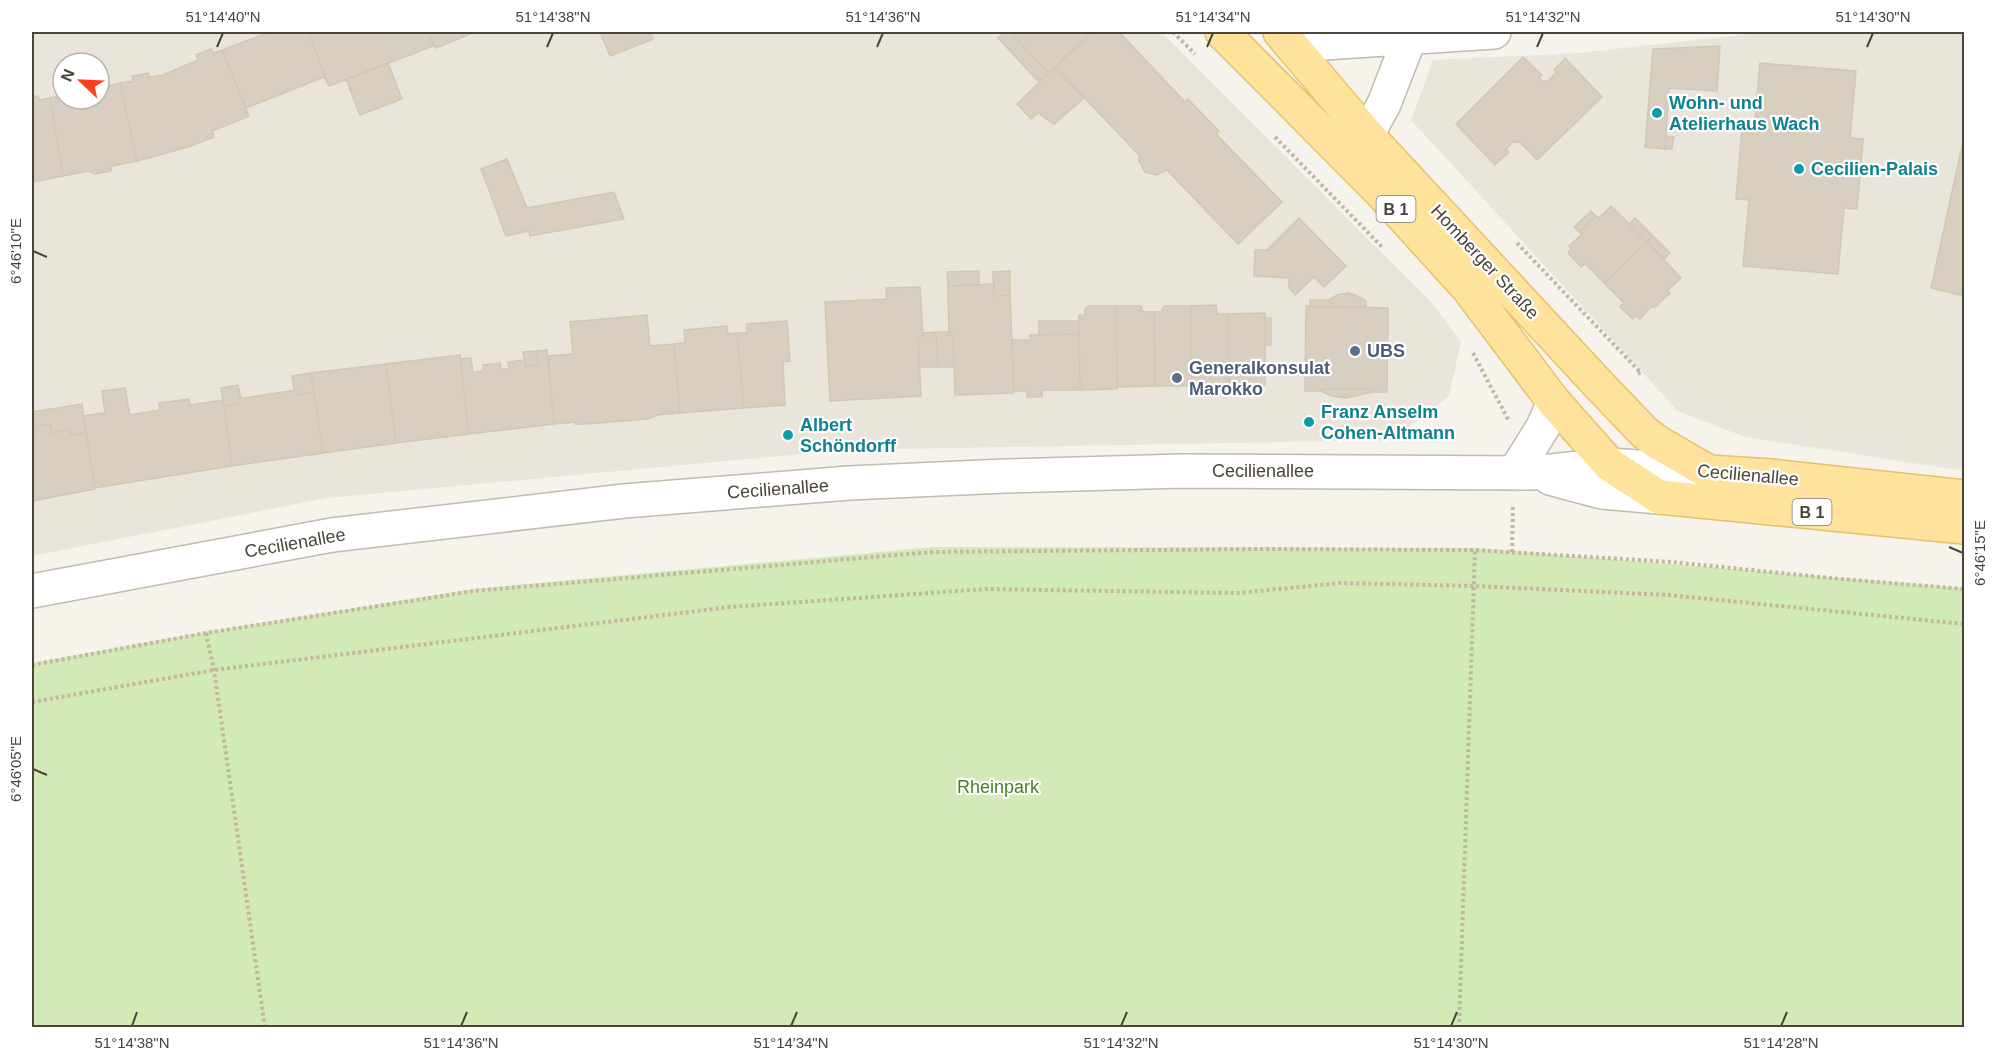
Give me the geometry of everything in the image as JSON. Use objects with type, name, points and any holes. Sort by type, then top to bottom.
[{"type":"main road","name":"Homberger Straße","points":[[1222,32],[1379,190],[1468,288],[1554,402]]},
{"type":"main road","name":"Homberger Straße","points":[[1286,38],[1367,135],[1644,432],[1709,472]]},
{"type":"main road","name":"B 1","points":[[1554,402],[1610,465],[1659,497]]},
{"type":"main road","name":"Cecilienallee","points":[[1709,472],[1771,476],[1965,497]]},
{"type":"main road","name":"Cecilienallee","points":[[1659,497],[1965,527]]},
{"type":"street","points":[[1286,38],[1410,37],[1494,32]]},
{"type":"street","points":[[1367,135],[1384,104],[1410,37]]},
{"type":"street","points":[[1523,472],[1554,402]]},
{"type":"street","name":"Cecilienallee","points":[[32,591],[332,535],[660,498],[849,483],[1182,471],[1523,472],[1610,465],[1709,472]]},
{"type":"street","name":"Cecilienallee","points":[[1523,472],[1602,492],[1659,497]]},
{"type":"path","points":[[1173,32],[1197,57]]},
{"type":"path","points":[[1271,132],[1384,249]]},
{"type":"path","name":"Homberger Straße","points":[[1512,238],[1641,373]]},
{"type":"path","points":[[1469,346],[1511,426]]},
{"type":"path","points":[[1512,552],[1513,507]]},
{"type":"path","points":[[1459,1028],[1475,550]]},
{"type":"path","points":[[32,665],[206,633],[474,591],[933,552],[1475,550],[1672,562],[1965,589]]},
{"type":"path","points":[[32,702],[214,670],[730,607],[985,589],[1237,593],[1341,583],[1475,586],[1668,595],[1965,624]]},
{"type":"path","points":[[206,633],[214,670],[265,1028]]},
{"type":"shaded area","points":[[32,32],[1161,32],[1433,304],[1461,342],[1449,396],[1393,440],[846,450],[327,498],[32,556]]},
{"type":"shaded area","points":[[1767,32],[1964,32],[1964,471],[1745,437],[1678,411],[1411,120],[1433,60],[1579,53]]},
{"type":"green space","name":"Rheinpark","points":[[935,547],[1476,548],[1964,588],[1964,1027],[32,1027],[32,663],[205,632],[473,589]]},
{"type":"building","points":[[270,32],[308,32],[329,86],[324,77],[246,108],[222,50]]},
{"type":"building","points":[[308,32],[428,32],[434,47],[329,86]]},
{"type":"building","points":[[428,32],[475,32],[436,48]]},
{"type":"building","points":[[600,32],[650,32],[653,39],[610,56]]},
{"type":"building","points":[[1005,32],[1010,32],[1049,73],[1039,82],[998,38]]},
{"type":"building","points":[[1010,32],[1092,32],[1049,73]]},
{"type":"building","points":[[1092,32],[1119,32],[1185,102],[1188,99],[1219,131],[1216,134],[1282,202],[1238,244],[1167,170],[1156,175],[1145,172],[1139,161],[1139,155],[1055,67]]},
{"type":"building","name":"Wohn- und Atelierhaus Wach","points":[[1720,46],[1717,91],[1669,88],[1665,149],[1645,147],[1653,49]]},
{"type":"building","points":[[211,49],[214,53],[222,50],[249,116],[212,131],[214,137],[188,147],[137,161],[120,83],[133,81],[132,76],[148,73],[149,77],[163,75],[198,60],[196,55]]},
{"type":"building","points":[[1523,57],[1542,75],[1539,78],[1542,81],[1548,81],[1556,73],[1554,70],[1565,58],[1602,97],[1537,160],[1520,142],[1513,142],[1506,149],[1509,152],[1495,165],[1456,124]]},
{"type":"building","points":[[388,63],[402,99],[360,115],[346,79]]},
{"type":"building","name":"Cecilien-Palais","points":[[1760,63],[1856,71],[1850,138],[1863,139],[1857,209],[1844,208],[1838,274],[1743,266],[1749,200],[1736,199],[1742,129],[1754,130]]},
{"type":"building","points":[[1055,67],[1084,98],[1054,124],[1038,113],[1031,119],[1017,104]]},
{"type":"building","points":[[120,83],[137,161],[112,166],[111,171],[95,174],[88,171],[63,176],[52,111],[111,111],[111,85]]},
{"type":"building","points":[[38,96],[39,100],[50,98],[63,176],[32,182],[32,97]]},
{"type":"building","points":[[1666,136],[1674,137],[1672,149],[1665,149]]},
{"type":"building","points":[[1964,137],[1964,296],[1931,288]]},
{"type":"building","points":[[507,159],[527,208],[614,192],[624,219],[530,236],[529,231],[506,236],[481,169]]},
{"type":"building","points":[[1611,206],[1647,242],[1604,283],[1585,263],[1581,267],[1568,253],[1571,249],[1569,246],[1582,234],[1579,232]]},
{"type":"building","points":[[1591,211],[1596,216],[1579,232],[1574,227]]},
{"type":"building","points":[[1299,218],[1346,266],[1324,287],[1314,277],[1295,295],[1289,288],[1289,278],[1254,276],[1255,250],[1267,250]]},
{"type":"building","points":[[1635,218],[1653,236],[1647,242],[1629,224]]},
{"type":"building","points":[[1653,236],[1670,253],[1664,259],[1647,242]]},
{"type":"building","points":[[1647,242],[1681,278],[1668,290],[1670,293],[1654,308],[1652,306],[1640,319],[1636,315],[1633,319],[1620,307],[1624,303],[1604,283]]},
{"type":"building","points":[[979,271],[979,285],[948,286],[947,272]]},
{"type":"building","points":[[1010,271],[1010,295],[994,296],[993,272]]},
{"type":"building","points":[[994,284],[994,296],[1010,295],[1014,393],[955,395],[953,335],[949,335],[948,286]]},
{"type":"building","points":[[920,287],[923,336],[918,336],[921,396],[830,401],[825,302],[887,299],[886,288]]},
{"type":"building","points":[[1348,293],[1366,301],[1366,307],[1310,307],[1310,300],[1329,300],[1337,295]]},
{"type":"building","points":[[1216,305],[1217,314],[1228,314],[1229,386],[1192,384],[1191,306]]},
{"type":"building","points":[[1088,306],[1116,306],[1117,389],[1080,390],[1079,315],[1085,315],[1085,309]]},
{"type":"building","points":[[1116,306],[1141,306],[1143,312],[1154,312],[1155,386],[1117,387]]},
{"type":"building","points":[[1164,306],[1191,306],[1192,386],[1155,386],[1154,312],[1161,312]]},
{"type":"building","points":[[1306,306],[1388,308],[1387,392],[1373,392],[1373,389],[1305,391]]},
{"type":"building","points":[[1265,313],[1265,385],[1259,385],[1251,392],[1241,392],[1233,385],[1229,386],[1228,314]]},
{"type":"building","points":[[647,315],[650,346],[674,344],[680,413],[657,415],[648,419],[554,424],[548,356],[573,354],[570,322]]},
{"type":"building","points":[[1265,318],[1271,318],[1271,345],[1265,345]]},
{"type":"building","points":[[787,321],[790,361],[783,362],[785,405],[744,408],[737,333],[747,333],[747,324]]},
{"type":"building","points":[[1039,321],[1079,321],[1079,334],[1039,335]]},
{"type":"building","points":[[727,326],[728,334],[737,333],[744,408],[680,413],[674,344],[685,343],[684,330]]},
{"type":"building","points":[[936,332],[938,367],[919,367],[918,336],[923,336],[923,333]]},
{"type":"building","points":[[936,332],[949,332],[949,335],[953,335],[954,367],[938,367]]},
{"type":"building","points":[[1079,334],[1080,390],[1042,390],[1042,397],[1027,397],[1027,391],[1014,391],[1012,340],[1030,340],[1030,335]]},
{"type":"building","points":[[547,350],[554,424],[469,434],[460,359],[471,358],[473,372],[483,371],[483,365],[500,363],[501,369],[509,369],[508,362],[525,360],[526,367],[538,365],[536,351]]},
{"type":"building","points":[[536,351],[538,365],[526,367],[523,352]]},
{"type":"building","points":[[460,355],[469,434],[396,443],[386,364]]},
{"type":"building","points":[[386,364],[396,443],[323,453],[311,373]]},
{"type":"building","points":[[311,373],[314,392],[297,395],[292,376]]},
{"type":"building","points":[[238,385],[241,398],[238,399],[238,404],[224,406],[221,388]]},
{"type":"building","points":[[125,388],[130,415],[160,410],[159,403],[189,399],[190,405],[223,400],[232,466],[95,488],[83,416],[105,413],[102,391]]},
{"type":"building","points":[[1321,389],[1373,389],[1373,392],[1346,398],[1332,396],[1320,391]]},
{"type":"building","points":[[296,390],[297,395],[314,392],[323,453],[232,466],[224,406],[238,404],[238,399]]},
{"type":"building","points":[[82,404],[86,432],[71,435],[70,430],[52,433],[50,424],[35,426],[37,436],[32,437],[32,412]]},
{"type":"building","points":[[50,424],[52,433],[70,430],[71,435],[86,432],[95,489],[32,501],[32,437],[37,436],[35,426]]},
{"type":"place","name":"Wohn- und Atelierhaus Wach","points":[[1657,113]]},
{"type":"place","name":"Cecilien-Palais","points":[[1799,169]]},
{"type":"place","name":"UBS","points":[[1355,351]]},
{"type":"place","name":"Generalkonsulat Marokko","points":[[1177,378]]},
{"type":"place","name":"Franz Anselm Cohen-Altmann","points":[[1309,422]]},
{"type":"place","name":"Albert Schöndorff","points":[[788,435]]}]
